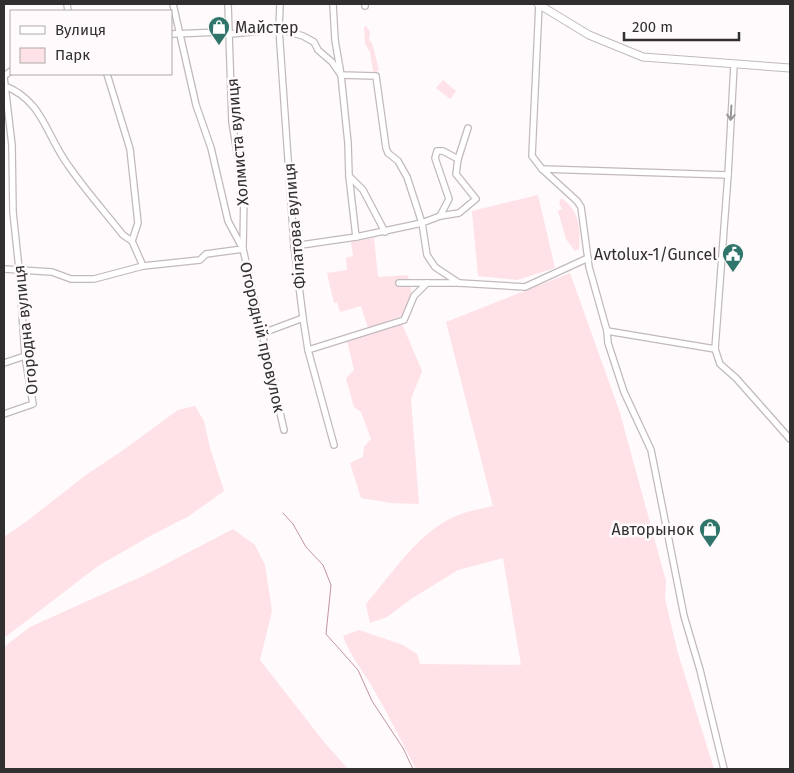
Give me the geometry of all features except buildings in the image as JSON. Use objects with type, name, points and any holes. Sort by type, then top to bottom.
[{"type":"main road","points":[[538,4],[589,35],[644,57],[790,68]]},
{"type":"street","points":[[173,4],[196,105],[210,148],[228,221],[243,249]]},
{"type":"street","name":"Холмиста вулиця","points":[[228,4],[232,122],[244,194],[243,249]]},
{"type":"street","name":"Філатова вулиця","points":[[280,4],[279,29],[294,246],[308,350],[334,445]]},
{"type":"street","points":[[333,4],[335,40],[341,75],[356,237]]},
{"type":"street","points":[[538,4],[532,156],[542,169],[577,201],[581,207],[588,258],[608,343],[624,392],[651,450],[684,616],[700,670],[724,769]]},
{"type":"street","points":[[172,34],[222,32],[231,34],[279,29],[303,36],[314,42],[318,50],[332,62],[341,75]]},
{"type":"street","points":[[734,65],[715,348],[720,364],[736,378],[790,439]]},
{"type":"street","points":[[107,75],[130,149],[138,223],[132,241]]},
{"type":"street","points":[[341,75],[376,76],[386,148],[388,153],[398,161],[407,178],[422,223],[427,255],[435,267],[459,283]]},
{"type":"street","name":"Огородна вулиця","points":[[4,77],[12,144],[13,212],[25,356],[33,404],[4,414]]},
{"type":"street","points":[[5,86],[14,89],[35,106],[67,164],[123,235],[132,241],[143,266]]},
{"type":"street","points":[[294,246],[385,232],[422,223],[440,216],[459,213],[476,198],[456,174],[458,159],[468,128]]},
{"type":"street","points":[[440,216],[449,199],[435,158],[437,150],[458,159]]},
{"type":"street","points":[[542,169],[728,175]]},
{"type":"street","points":[[349,176],[363,190],[385,232]]},
{"type":"street","name":"Огородній провулок","points":[[4,270],[19,269],[52,272],[71,278],[94,279],[143,266],[200,260],[206,254],[243,249],[284,430]]},
{"type":"street","points":[[399,283],[459,283],[525,287],[588,258]]},
{"type":"street","points":[[308,350],[404,320],[414,296],[428,283]]},
{"type":"street","points":[[263,333],[303,318]]},
{"type":"street","points":[[606,331],[715,348]]},
{"type":"street","points":[[4,363],[25,356]]},
{"type":"green space","points":[[366,26],[370,32],[369,40],[372,43],[379,70],[375,73],[370,52],[365,44],[364,27]]},
{"type":"green space","points":[[443,80],[456,91],[450,99],[436,88]]},
{"type":"green space","points":[[538,195],[555,268],[517,280],[478,276],[472,211]]},
{"type":"green space","points":[[561,198],[572,208],[578,220],[580,234],[579,249],[575,251],[566,239],[558,211],[562,209],[559,203]]},
{"type":"green space","points":[[374,238],[378,277],[408,275],[412,294],[402,316],[368,328],[361,306],[340,312],[337,302],[334,303],[327,273],[347,270],[346,258],[353,256],[351,242]]},
{"type":"green space","points":[[570,273],[620,413],[666,581],[665,598],[677,650],[714,769],[416,769],[343,636],[359,630],[403,645],[417,654],[420,664],[521,665],[503,558],[458,570],[411,599],[387,617],[370,623],[366,604],[407,555],[430,532],[456,516],[493,506],[446,322]]},
{"type":"green space","points":[[402,324],[422,371],[411,399],[419,504],[392,503],[361,498],[350,463],[363,457],[364,447],[371,439],[361,412],[354,407],[346,378],[354,370],[347,341]]},
{"type":"green space","points":[[195,406],[204,421],[210,448],[224,491],[189,516],[98,566],[4,638],[4,537],[86,475],[178,410]]},
{"type":"green space","points":[[233,529],[255,545],[265,565],[272,611],[260,660],[324,742],[348,769],[4,769],[4,647],[30,627],[145,575]]},
{"type":"waterway","points":[[283,513],[293,524],[306,547],[323,565],[331,585],[326,634],[358,670],[372,701],[403,748],[413,769]]},
{"type":"place","name":"Майстер","points":[[219,46]]},
{"type":"place","name":"Avtolux-1/Guncel","points":[[733,273]]},
{"type":"place","name":"Авторынок","points":[[710,548]]}]
